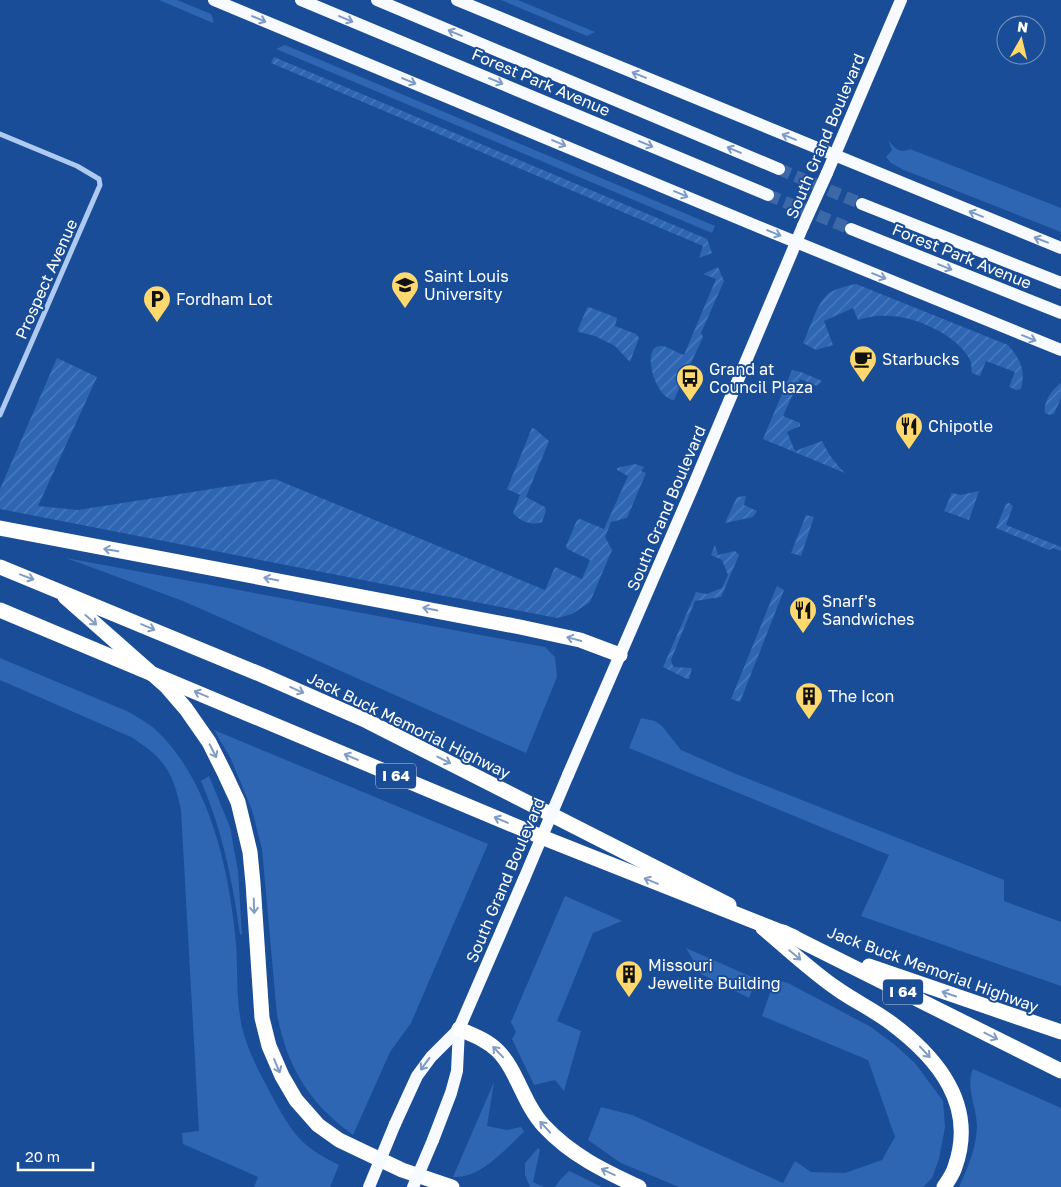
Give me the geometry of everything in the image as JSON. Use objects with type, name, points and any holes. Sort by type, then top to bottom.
[{"type":"highway","points":[[0,528],[478,618],[580,640],[620,655]]},
{"type":"highway","name":"Jack Buck Memorial Highway","points":[[0,567],[262,675],[366,721],[1061,1071]]},
{"type":"highway","points":[[54,588],[167,687],[186,709],[209,742],[238,802],[250,852],[262,1018],[269,1046],[282,1076],[296,1100],[318,1126],[339,1140],[402,1170],[452,1187]]},
{"type":"highway","name":"Jack Buck Memorial Highway","points":[[0,610],[670,889],[877,969],[1061,1032]]},
{"type":"highway","points":[[744,912],[836,988],[916,1042],[940,1069],[954,1093],[960,1114],[961,1143],[955,1168],[944,1187]]},
{"type":"highway","points":[[459,1029],[481,1039],[499,1052],[542,1125],[578,1156],[598,1168],[639,1187]]},
{"type":"main road","points":[[214,0],[1061,350]]},
{"type":"main road","name":"Forest Park Avenue","points":[[301,0],[768,195]]},
{"type":"main road","name":"Forest Park Avenue","points":[[377,0],[779,169]]},
{"type":"main road","points":[[457,0],[1061,248]]},
{"type":"main road","name":"South Grand Boulevard","points":[[413,1187],[452,1092],[456,1071],[459,1029],[901,0]]},
{"type":"main road","name":"Forest Park Avenue","points":[[862,204],[1061,283]]},
{"type":"main road","name":"Forest Park Avenue","points":[[851,229],[1061,313]]},
{"type":"main road","name":"South Grand Boulevard","points":[[369,1187],[417,1076],[431,1057],[459,1029]]},
{"type":"street","name":"Prospect Avenue","points":[[0,134],[76,166],[99,179],[100,185],[0,416]]},
{"type":"shaded area","points":[[159,0],[177,0],[211,14],[213,23]]},
{"type":"shaded area","points":[[501,0],[518,0],[595,32],[587,36]]},
{"type":"shaded area","points":[[285,45],[715,226],[712,233],[276,49]]},
{"type":"shaded area","points":[[274,57],[707,239],[712,253],[699,258],[703,246],[271,63]]},
{"type":"shaded area","points":[[888,140],[895,148],[900,150],[910,149],[1061,208],[1061,232],[904,170],[891,163],[886,157],[892,150]]},
{"type":"shaded area","points":[[718,267],[724,281],[701,333],[703,337],[674,400],[667,397],[656,381],[652,371],[652,353],[655,347],[662,346],[684,355],[716,279],[703,274]]},
{"type":"shaded area","points":[[856,284],[1008,345],[1021,365],[1023,376],[1021,389],[1016,390],[1009,387],[1015,372],[986,361],[980,376],[972,373],[970,360],[955,342],[934,328],[911,319],[877,316],[858,320],[853,308],[824,321],[833,345],[816,350],[803,343],[817,309],[825,297],[842,287]]},
{"type":"shaded area","points":[[589,307],[617,318],[615,326],[636,334],[639,338],[630,362],[615,346],[595,336],[579,332],[578,329]]},
{"type":"shaded area","points":[[57,358],[97,377],[38,506],[78,510],[275,479],[545,590],[555,567],[582,579],[590,560],[567,549],[566,546],[577,520],[580,519],[604,529],[628,476],[617,470],[617,468],[635,464],[644,467],[641,471],[646,473],[627,518],[611,522],[605,537],[612,550],[590,602],[572,614],[557,618],[0,509],[0,489]]},
{"type":"shaded area","points":[[792,370],[822,381],[817,386],[800,379],[783,416],[800,423],[800,426],[787,432],[795,451],[822,441],[832,458],[845,473],[763,439]]},
{"type":"shaded area","points":[[1061,383],[1061,398],[1054,414],[1045,413],[1045,405],[1049,396]]},
{"type":"shaded area","points":[[532,428],[549,441],[526,497],[545,507],[546,511],[542,522],[538,523],[522,520],[513,513],[520,495],[507,489]]},
{"type":"shaded area","points":[[979,491],[969,520],[944,511],[952,493],[960,495]]},
{"type":"shaded area","points":[[746,496],[744,505],[757,511],[753,517],[725,523],[737,497]]},
{"type":"shaded area","points":[[1009,503],[1013,506],[1006,525],[1061,547],[1061,551],[1053,548],[1049,550],[996,528],[1006,504]]},
{"type":"shaded area","points":[[806,515],[814,517],[801,556],[791,553]]},
{"type":"shaded area","points":[[715,545],[718,555],[735,551],[739,555],[721,597],[695,601],[671,660],[674,667],[692,668],[689,679],[687,679],[663,667],[696,592],[707,594],[722,588],[728,575],[722,560],[711,555]]},
{"type":"shaded area","points":[[66,558],[545,647],[555,657],[557,677],[526,753],[183,601]]},
{"type":"shaded area","points":[[777,586],[784,590],[740,702],[731,699]]},
{"type":"shaded area","points":[[0,658],[129,712],[157,730],[178,755],[193,778],[215,832],[229,889],[236,944],[239,1007],[245,1038],[263,1080],[292,1129],[308,1146],[323,1157],[339,1165],[330,1187],[254,1187],[258,1177],[183,1144],[182,1133],[199,1131],[181,810],[174,785],[170,775],[159,759],[131,737],[0,680]]},
{"type":"shaded area","points":[[641,718],[655,721],[662,726],[681,750],[736,774],[1004,880],[1004,901],[1061,922],[1061,986],[861,916],[889,855],[629,748]]},
{"type":"shaded area","points":[[214,730],[488,844],[411,1023],[390,1052],[353,1135],[337,1123],[312,1097],[294,1068],[287,1051],[277,1015],[262,849],[252,810],[231,759]]},
{"type":"shaded area","points":[[209,776],[230,827],[238,871],[242,935],[240,934],[234,894],[221,837],[201,781]]},
{"type":"shaded area","points":[[565,896],[622,921],[593,933],[557,1021],[581,1031],[564,1091],[555,1080],[534,1085],[512,1039],[516,1032],[511,1022]]},
{"type":"shaded area","points":[[686,948],[763,982],[765,978],[788,983],[871,1027],[915,1063],[943,1101],[945,1127],[939,1159],[932,1178],[923,1187],[679,1187],[621,1163],[588,1140],[601,1107],[632,1115],[783,1183],[795,1161],[811,1172],[845,1173],[882,1160],[895,1137],[868,1060],[762,1016],[771,990],[755,983],[749,998],[701,974]]},
{"type":"shaded area","points":[[973,1069],[1061,1108],[1061,1187],[959,1187],[971,1158],[977,1127],[970,1083]]},
{"type":"shaded area","points":[[494,1082],[487,1126],[507,1130],[521,1127],[524,1132],[483,1168],[463,1176],[453,1177]]},
{"type":"shaded area","points":[[538,1148],[540,1150],[533,1182],[544,1187],[530,1187],[525,1175],[525,1163]]},
{"type":"shaded area","points":[[569,1171],[602,1187],[555,1187]]},
{"type":"tunnel","points":[[779,169],[862,204]]},
{"type":"tunnel","points":[[768,195],[851,229]]},
{"type":"place","name":"Saint Louis University","points":[[405,309]]},
{"type":"place","name":"Fordham Lot","points":[[157,323]]},
{"type":"place","name":"Starbucks","points":[[863,383]]},
{"type":"place","name":"Grand at Council Plaza","points":[[690,402]]},
{"type":"place","name":"Chipotle","points":[[909,450]]},
{"type":"place","name":"Snarf's Sandwiches","points":[[803,634]]},
{"type":"place","name":"The Icon","points":[[809,720]]},
{"type":"place","name":"Missouri Jewelite Building","points":[[629,998]]}]
